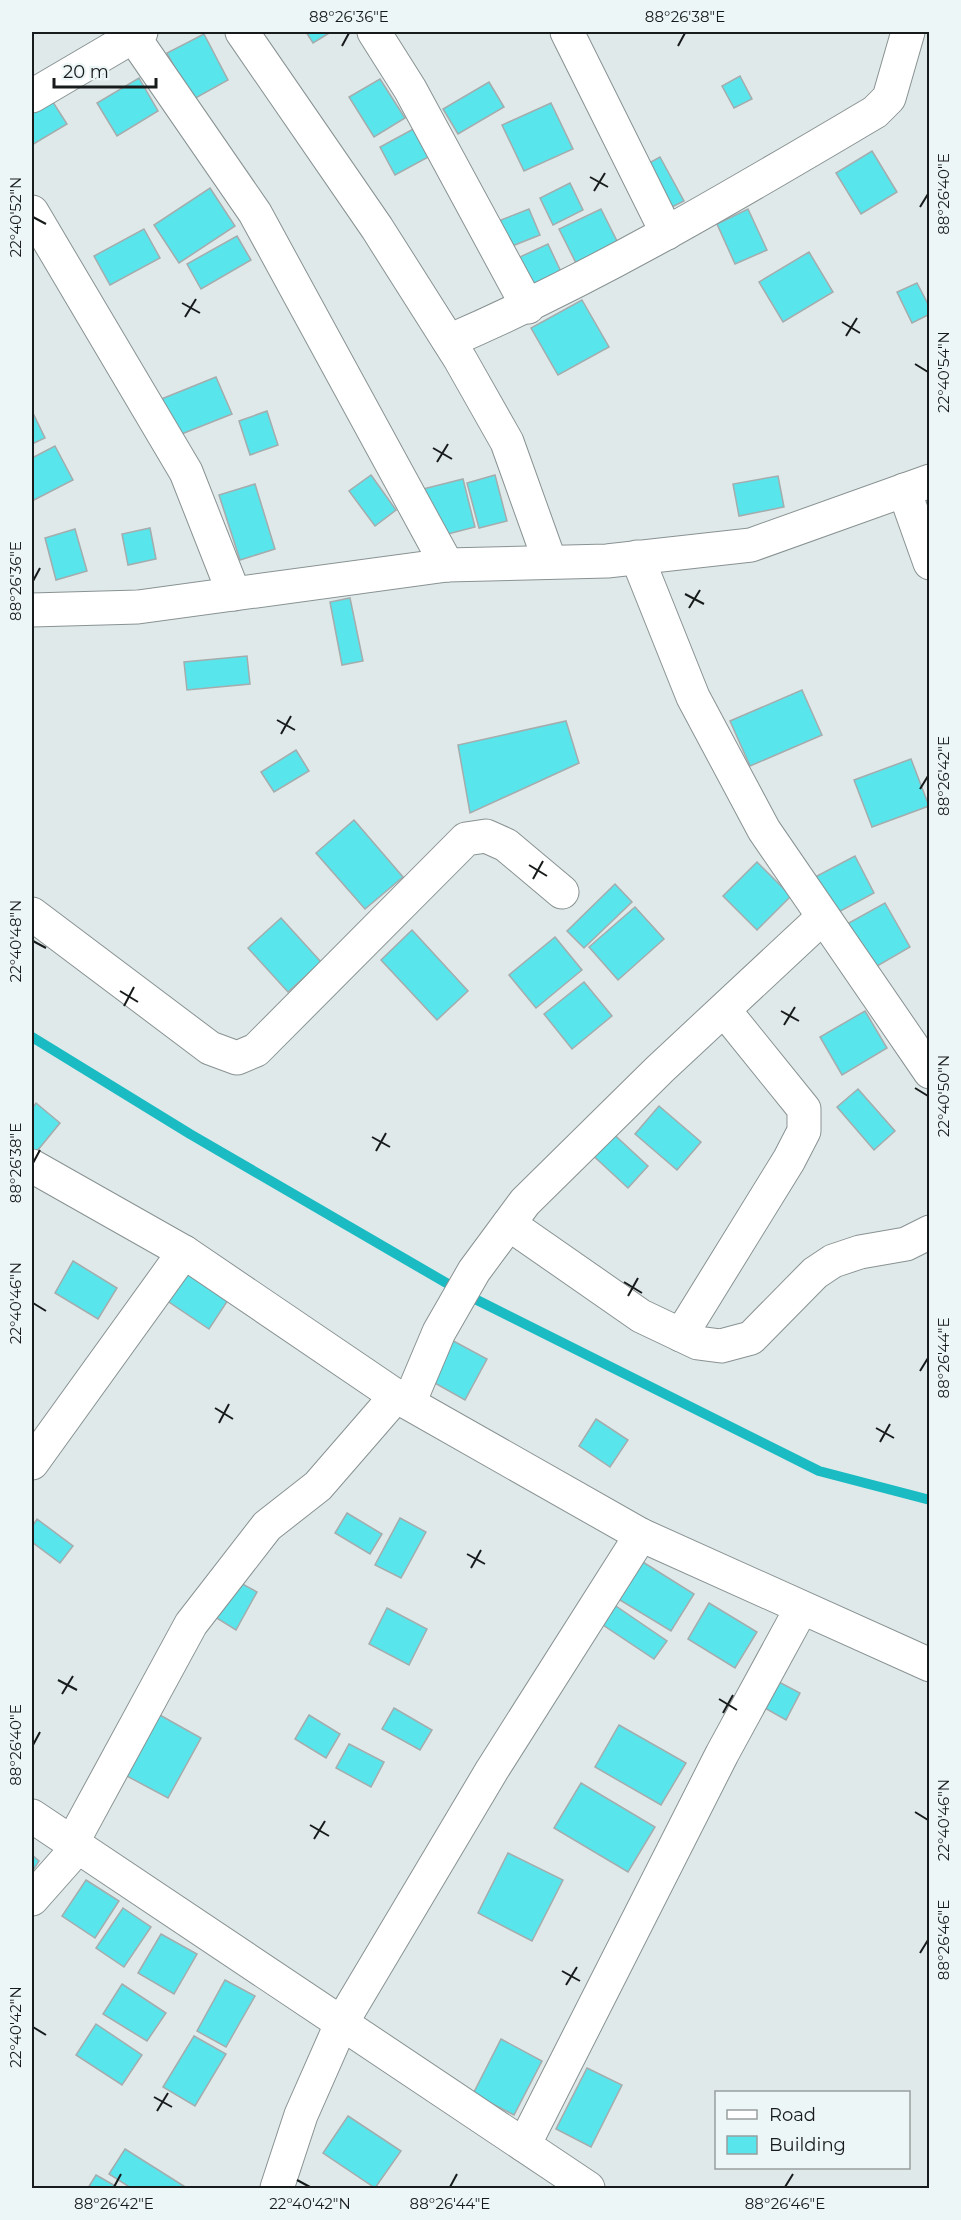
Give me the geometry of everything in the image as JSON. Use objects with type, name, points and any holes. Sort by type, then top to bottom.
[{"type":"street","points":[[242,32],[377,228],[449,341],[507,442],[550,562]]},
{"type":"street","points":[[374,32],[410,89],[528,307]]},
{"type":"street","points":[[567,32],[667,233]]},
{"type":"street","points":[[449,341],[528,307],[667,233],[875,112],[889,98],[908,32]]},
{"type":"street","points":[[32,96],[137,34],[255,213],[447,565]]},
{"type":"street","points":[[32,212],[186,472],[234,594]]},
{"type":"street","points":[[32,610],[138,607],[447,565],[637,557],[751,545],[917,486],[930,562]]},
{"type":"street","points":[[637,557],[693,697],[764,831],[930,1072]]},
{"type":"street","points":[[32,914],[210,1048],[237,1058],[256,1050],[466,839],[486,837],[506,844],[561,892]]},
{"type":"street","points":[[32,1899],[75,1845],[191,1624],[267,1526],[318,1486],[403,1400],[474,1271],[533,1194],[823,917]]},
{"type":"street","points":[[681,1335],[789,1160],[804,1131],[804,1109],[724,1010]]},
{"type":"street","points":[[32,1166],[183,1252],[403,1400],[641,1535],[801,1609],[930,1665]]},
{"type":"street","points":[[509,1224],[641,1316],[698,1343],[721,1346],[751,1338],[815,1273],[833,1261],[860,1252],[906,1244],[930,1232]]},
{"type":"street","points":[[32,1463],[183,1252]]},
{"type":"street","points":[[277,2188],[301,2115],[342,2022],[492,1770],[641,1535]]},
{"type":"street","points":[[524,2145],[722,1754],[801,1609]]},
{"type":"street","points":[[32,1816],[588,2188]]},
{"type":"building","points":[[306,32],[331,32],[313,43]]},
{"type":"building","points":[[204,34],[228,80],[192,100],[167,53]]},
{"type":"building","points":[[740,76],[752,99],[734,108],[722,86]]},
{"type":"building","points":[[139,78],[158,111],[117,136],[97,103]]},
{"type":"building","points":[[380,79],[405,118],[374,137],[349,97]]},
{"type":"building","points":[[489,82],[504,107],[458,134],[443,109]]},
{"type":"building","points":[[49,96],[67,124],[32,145],[32,106]]},
{"type":"building","points":[[551,103],[573,149],[524,171],[502,125]]},
{"type":"building","points":[[417,127],[432,155],[395,175],[380,147]]},
{"type":"building","points":[[872,151],[897,192],[861,214],[836,173]]},
{"type":"building","points":[[660,157],[684,201],[664,211],[640,168]]},
{"type":"building","points":[[570,183],[583,210],[553,225],[540,198]]},
{"type":"building","points":[[210,188],[235,226],[179,263],[154,225]]},
{"type":"building","points":[[529,209],[540,235],[502,250],[491,224]]},
{"type":"building","points":[[601,209],[621,249],[579,269],[559,229]]},
{"type":"building","points":[[748,209],[767,250],[735,264],[717,224]]},
{"type":"building","points":[[144,229],[160,258],[110,285],[94,256]]},
{"type":"building","points":[[237,236],[251,260],[201,289],[187,264]]},
{"type":"building","points":[[548,244],[562,274],[522,293],[507,263]]},
{"type":"building","points":[[809,252],[833,292],[783,322],[759,282]]},
{"type":"building","points":[[917,283],[930,308],[930,314],[912,323],[897,292]]},
{"type":"building","points":[[582,300],[609,347],[558,375],[531,328]]},
{"type":"building","points":[[216,377],[232,414],[174,437],[159,400]]},
{"type":"building","points":[[32,411],[45,438],[32,444]]},
{"type":"building","points":[[267,411],[278,445],[250,455],[239,421]]},
{"type":"building","points":[[55,446],[73,480],[32,501],[32,458]]},
{"type":"building","points":[[371,475],[396,510],[375,526],[349,491]]},
{"type":"building","points":[[495,475],[507,521],[479,528],[467,483]]},
{"type":"building","points":[[778,476],[784,507],[739,516],[733,484]]},
{"type":"building","points":[[463,479],[475,527],[436,537],[423,489]]},
{"type":"building","points":[[255,484],[275,549],[240,560],[219,495]]},
{"type":"building","points":[[150,528],[156,559],[128,565],[122,534]]},
{"type":"building","points":[[75,529],[87,571],[56,580],[45,538]]},
{"type":"building","points":[[350,598],[363,661],[342,665],[330,602]]},
{"type":"building","points":[[247,656],[250,684],[187,690],[184,662]]},
{"type":"building","points":[[802,690],[822,735],[750,766],[730,721]]},
{"type":"building","points":[[566,721],[579,763],[470,813],[458,745]]},
{"type":"building","points":[[296,750],[309,771],[274,792],[261,772]]},
{"type":"building","points":[[911,759],[929,806],[872,827],[854,780]]},
{"type":"building","points":[[354,820],[403,877],[365,909],[316,853]]},
{"type":"building","points":[[855,856],[874,893],[835,914],[815,877]]},
{"type":"building","points":[[757,862],[791,896],[757,930],[723,896]]},
{"type":"building","points":[[615,884],[632,902],[584,948],[567,931]]},
{"type":"building","points":[[885,903],[910,947],[872,969],[847,924]]},
{"type":"building","points":[[635,907],[664,939],[618,980],[589,947]]},
{"type":"building","points":[[281,918],[321,962],[288,992],[248,948]]},
{"type":"building","points":[[412,930],[468,991],[437,1020],[381,960]]},
{"type":"building","points":[[555,937],[582,970],[536,1008],[509,975]]},
{"type":"building","points":[[584,982],[612,1016],[572,1049],[544,1014]]},
{"type":"building","points":[[865,1011],[887,1048],[842,1075],[820,1037]]},
{"type":"building","points":[[858,1089],[895,1131],[874,1150],[837,1107]]},
{"type":"building","points":[[36,1103],[60,1123],[33,1156],[32,1109]]},
{"type":"building","points":[[659,1106],[701,1142],[677,1170],[635,1134]]},
{"type":"building","points":[[606,1127],[648,1166],[628,1188],[586,1149]]},
{"type":"building","points":[[73,1261],[117,1288],[98,1319],[55,1293]]},
{"type":"building","points":[[187,1269],[230,1297],[209,1329],[166,1300]]},
{"type":"building","points":[[446,1337],[487,1359],[465,1400],[424,1377]]},
{"type":"building","points":[[596,1419],[628,1440],[610,1467],[579,1446]]},
{"type":"building","points":[[347,1513],[382,1534],[370,1554],[335,1533]]},
{"type":"building","points":[[400,1518],[426,1532],[401,1578],[375,1565]]},
{"type":"building","points":[[37,1519],[73,1546],[60,1563],[32,1542],[32,1527]]},
{"type":"building","points":[[638,1559],[694,1594],[671,1631],[615,1597]]},
{"type":"building","points":[[235,1580],[257,1592],[236,1630],[215,1617]]},
{"type":"building","points":[[610,1602],[667,1641],[654,1659],[597,1621]]},
{"type":"building","points":[[709,1603],[757,1632],[735,1668],[688,1639]]},
{"type":"building","points":[[387,1608],[427,1629],[409,1665],[369,1644]]},
{"type":"building","points":[[777,1681],[800,1693],[786,1720],[763,1707]]},
{"type":"building","points":[[394,1708],[432,1730],[420,1750],[382,1729]]},
{"type":"building","points":[[158,1714],[201,1738],[168,1798],[125,1775]]},
{"type":"building","points":[[309,1715],[340,1734],[326,1758],[295,1739]]},
{"type":"building","points":[[619,1725],[686,1763],[661,1805],[595,1767]]},
{"type":"building","points":[[349,1744],[384,1762],[371,1787],[336,1768]]},
{"type":"building","points":[[581,1783],[655,1827],[628,1872],[554,1828]]},
{"type":"building","points":[[508,1853],[563,1880],[532,1941],[478,1913]]},
{"type":"building","points":[[32,1855],[39,1861],[32,1872]]},
{"type":"building","points":[[86,1880],[119,1901],[95,1938],[62,1916]]},
{"type":"building","points":[[123,1908],[151,1927],[124,1967],[96,1948]]},
{"type":"building","points":[[161,1934],[197,1954],[174,1994],[138,1973]]},
{"type":"building","points":[[225,1980],[255,1996],[226,2047],[197,2031]]},
{"type":"building","points":[[122,1984],[166,2013],[147,2041],[103,2014]]},
{"type":"building","points":[[96,2024],[142,2055],[122,2085],[76,2055]]},
{"type":"building","points":[[194,2036],[226,2054],[195,2106],[163,2087]]},
{"type":"building","points":[[501,2039],[542,2061],[514,2115],[473,2094]]},
{"type":"building","points":[[587,2068],[622,2085],[591,2147],[556,2129]]},
{"type":"building","points":[[348,2116],[401,2151],[375,2188],[323,2153]]},
{"type":"building","points":[[125,2149],[187,2188],[131,2188],[109,2174]]},
{"type":"building","points":[[96,2175],[119,2188],[88,2188]]},
{"type":"waterway","points":[[32,1037],[190,1134],[467,1295],[819,1471],[930,1500]]}]
